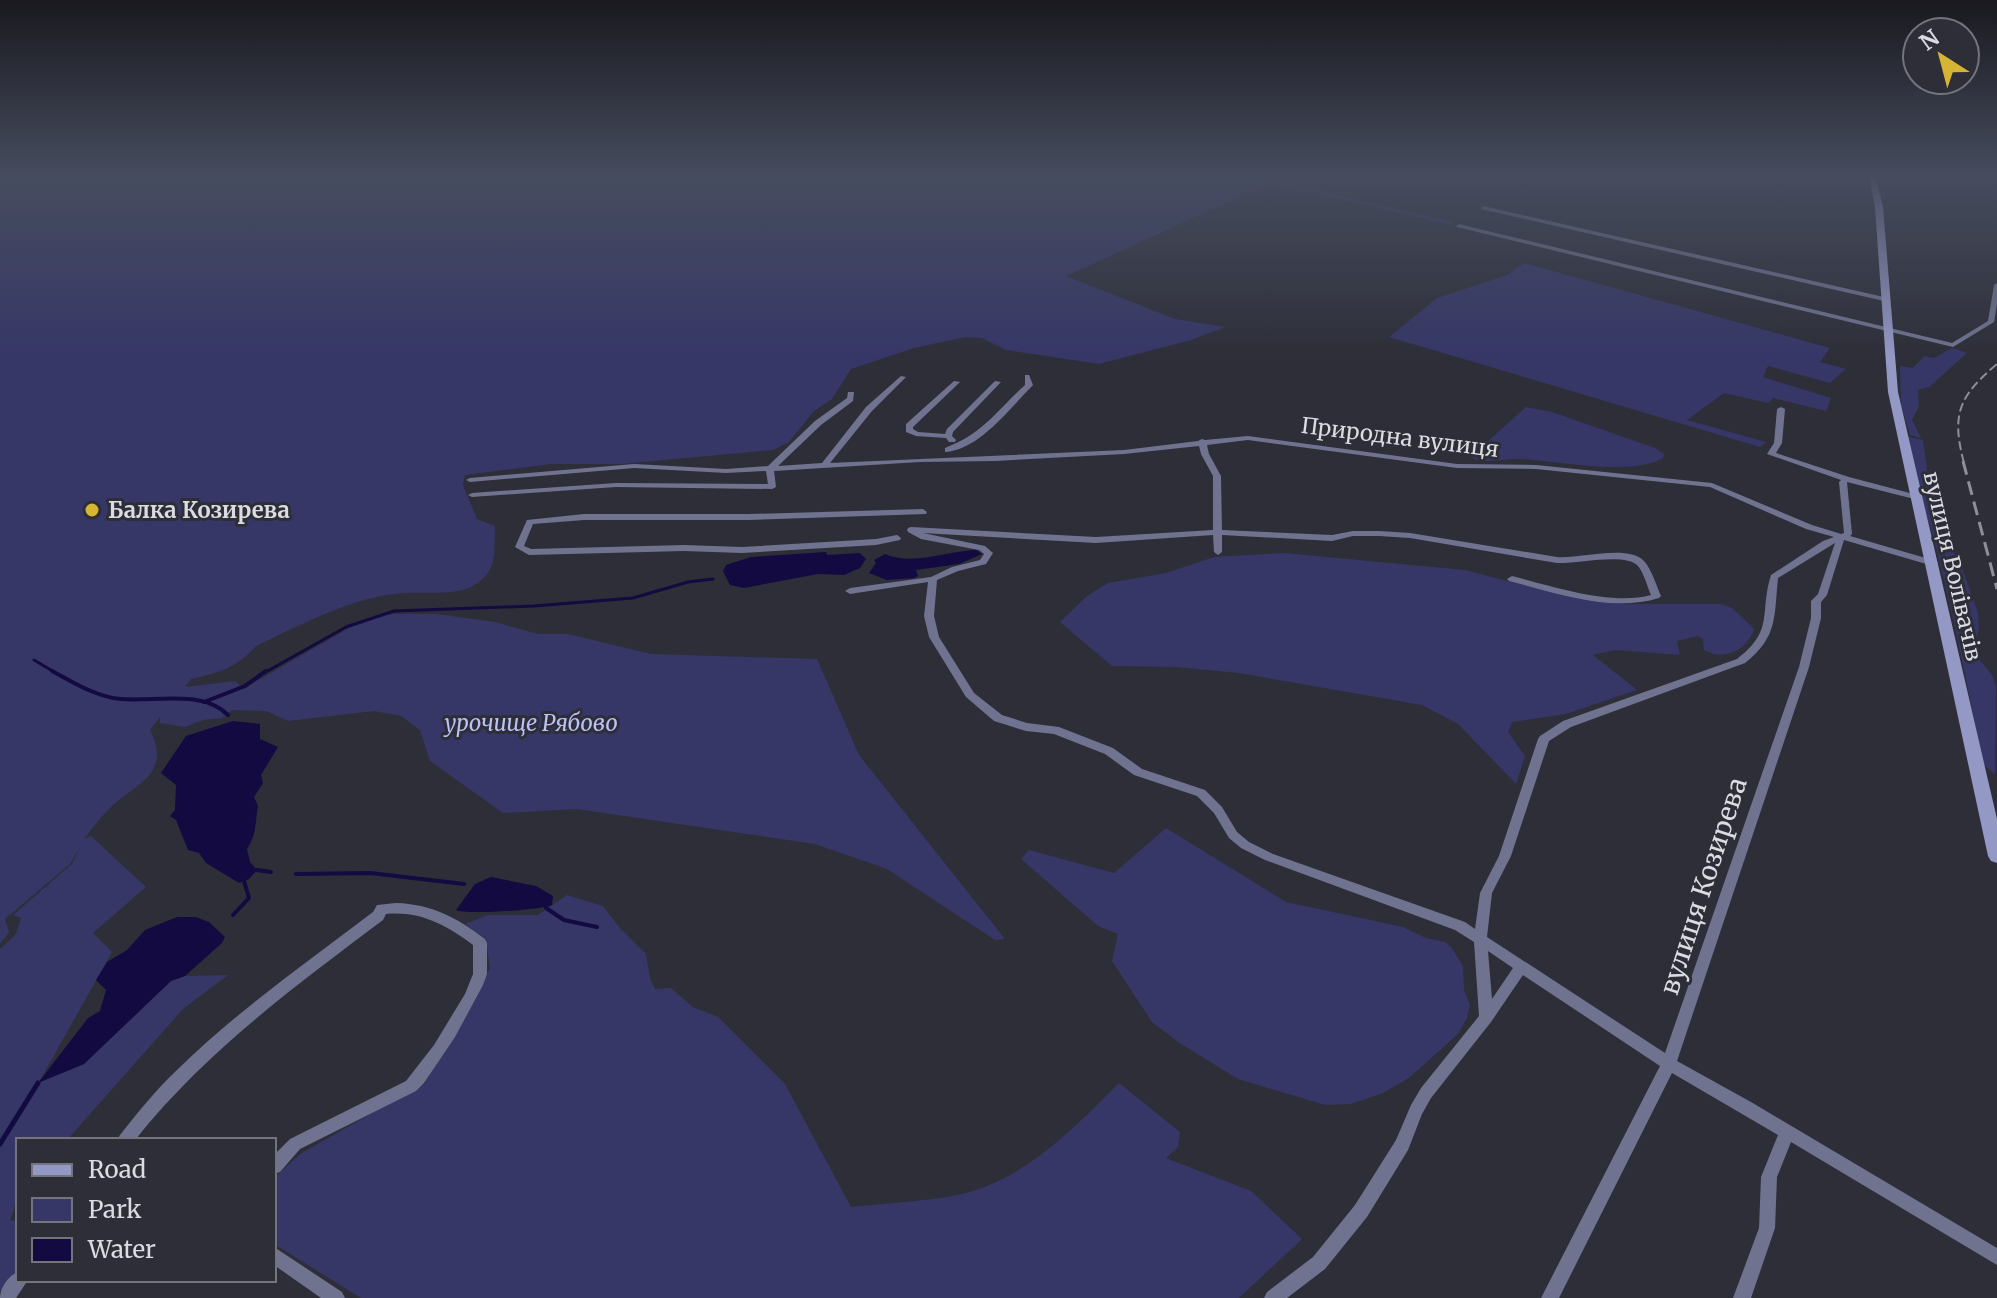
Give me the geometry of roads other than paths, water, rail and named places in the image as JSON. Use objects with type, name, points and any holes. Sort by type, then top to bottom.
[{"type":"street","points":[[1498,236],[1943,344],[1958,344],[1991,322],[1997,285]]},
{"type":"street","points":[[1605,236],[1884,299]]},
{"type":"street","name":"вулиця Волівачів","points":[[1881,236],[1893,392],[1997,856]]},
{"type":"street","points":[[948,450],[972,441],[994,424],[1029,385],[1027,376]]},
{"type":"street","points":[[825,464],[869,409],[903,377]]},
{"type":"street","points":[[944,461],[952,440],[948,436],[916,434],[909,430],[909,426],[956,382]]},
{"type":"street","points":[[948,436],[997,382]]},
{"type":"street","points":[[472,495],[616,485],[772,487],[770,469],[850,399],[851,394]]},
{"type":"street","points":[[1781,409],[1778,443],[1771,454],[1846,479],[1918,498]]},
{"type":"street","name":"Природна вулиця","points":[[470,480],[634,466],[687,470],[770,469],[1124,452],[1202,441],[1272,439],[1360,455],[1457,466],[1536,467],[1687,480],[1732,491],[1776,514],[1841,537],[1897,550],[1933,563]]},
{"type":"street","points":[[1202,441],[1217,476],[1218,552]]},
{"type":"street","points":[[784,454],[785,458],[802,466]]},
{"type":"street","name":"вулиця Козирева","points":[[1550,1298],[1669,1064],[1804,667],[1816,618],[1814,608],[1822,595],[1841,537],[1848,534],[1843,482],[1846,479]]},
{"type":"street","points":[[897,538],[742,550],[684,548],[529,552],[519,547],[530,522],[584,517],[749,517],[923,512]]},
{"type":"street","points":[[850,591],[933,579],[983,562],[989,553],[982,548],[924,537],[911,530],[1096,540],[1217,532],[1332,538],[1343,533],[1364,532],[1486,547],[1562,561],[1623,555],[1641,563],[1652,581],[1656,596],[1649,600],[1628,601],[1512,579]]},
{"type":"street","points":[[1486,1018],[1480,937],[1486,893],[1505,856],[1544,739],[1567,724],[1741,661],[1759,649],[1768,632],[1774,577],[1826,543],[1841,537]]},
{"type":"street","points":[[933,579],[929,616],[934,637],[970,695],[998,718],[1026,727],[1055,730],[1109,751],[1138,772],[1201,793],[1218,810],[1233,835],[1245,845],[1446,920],[1480,937],[1669,1064],[1997,1257]]},
{"type":"street","points":[[126,1138],[155,1099],[262,1005],[378,916],[382,909],[402,906],[432,912],[456,923],[480,943],[480,977],[423,1076],[411,1086],[295,1144],[276,1164]]},
{"type":"street","points":[[1273,1298],[1319,1263],[1361,1211],[1402,1145],[1426,1093],[1486,1018],[1522,966]]},
{"type":"street","points":[[1742,1298],[1767,1228],[1769,1177],[1787,1132]]},
{"type":"street","points":[[276,1256],[336,1298]]},
{"type":"street","points":[[5,1298],[17,1282]]},
{"type":"water","points":[[976,550],[982,554],[959,564],[916,570],[918,576],[914,578],[887,580],[869,573],[876,563],[874,560],[885,554],[906,559]]},
{"type":"water","points":[[826,552],[827,555],[860,553],[866,559],[860,568],[844,575],[818,574],[744,588],[730,585],[723,571],[726,565],[751,557]]},
{"type":"water","points":[[233,721],[260,724],[260,739],[278,747],[261,775],[263,783],[254,797],[258,806],[256,823],[247,849],[250,862],[257,870],[249,879],[239,883],[206,863],[199,853],[188,850],[176,820],[170,816],[175,810],[176,785],[161,773],[186,736]]},
{"type":"water","points":[[491,877],[536,886],[553,896],[552,905],[504,911],[456,910],[475,884]]},
{"type":"water","points":[[177,917],[196,917],[209,922],[225,937],[185,976],[171,981],[84,1064],[38,1083],[88,1018],[100,1011],[106,990],[96,980],[107,962],[127,950],[145,930]]},
{"type":"waterway","points":[[264,673],[346,627],[394,611],[534,606],[633,598],[688,582],[713,579]]},
{"type":"waterway","points":[[34,660],[56,673]]},
{"type":"waterway","points":[[52,671],[112,698],[177,698],[204,702]]},
{"type":"waterway","points":[[204,702],[245,686],[266,671]]},
{"type":"waterway","points":[[204,702],[228,715]]},
{"type":"waterway","points":[[257,870],[271,872]]},
{"type":"waterway","points":[[296,874],[370,873],[464,884]]},
{"type":"waterway","points":[[233,915],[249,898],[244,881]]},
{"type":"waterway","points":[[546,908],[564,920],[597,927]]},
{"type":"waterway","points":[[0,1144],[38,1083]]},
{"type":"railway","points":[[1964,463],[1958,431],[1961,407],[1974,386],[1997,364]]},
{"type":"railway","points":[[1963,461],[1997,589]]},
{"type":"place","name":"Балка Козирева","points":[[92,510]]},
{"type":"park label","name":"урочище Рябово","points":[[531,723]]}]
